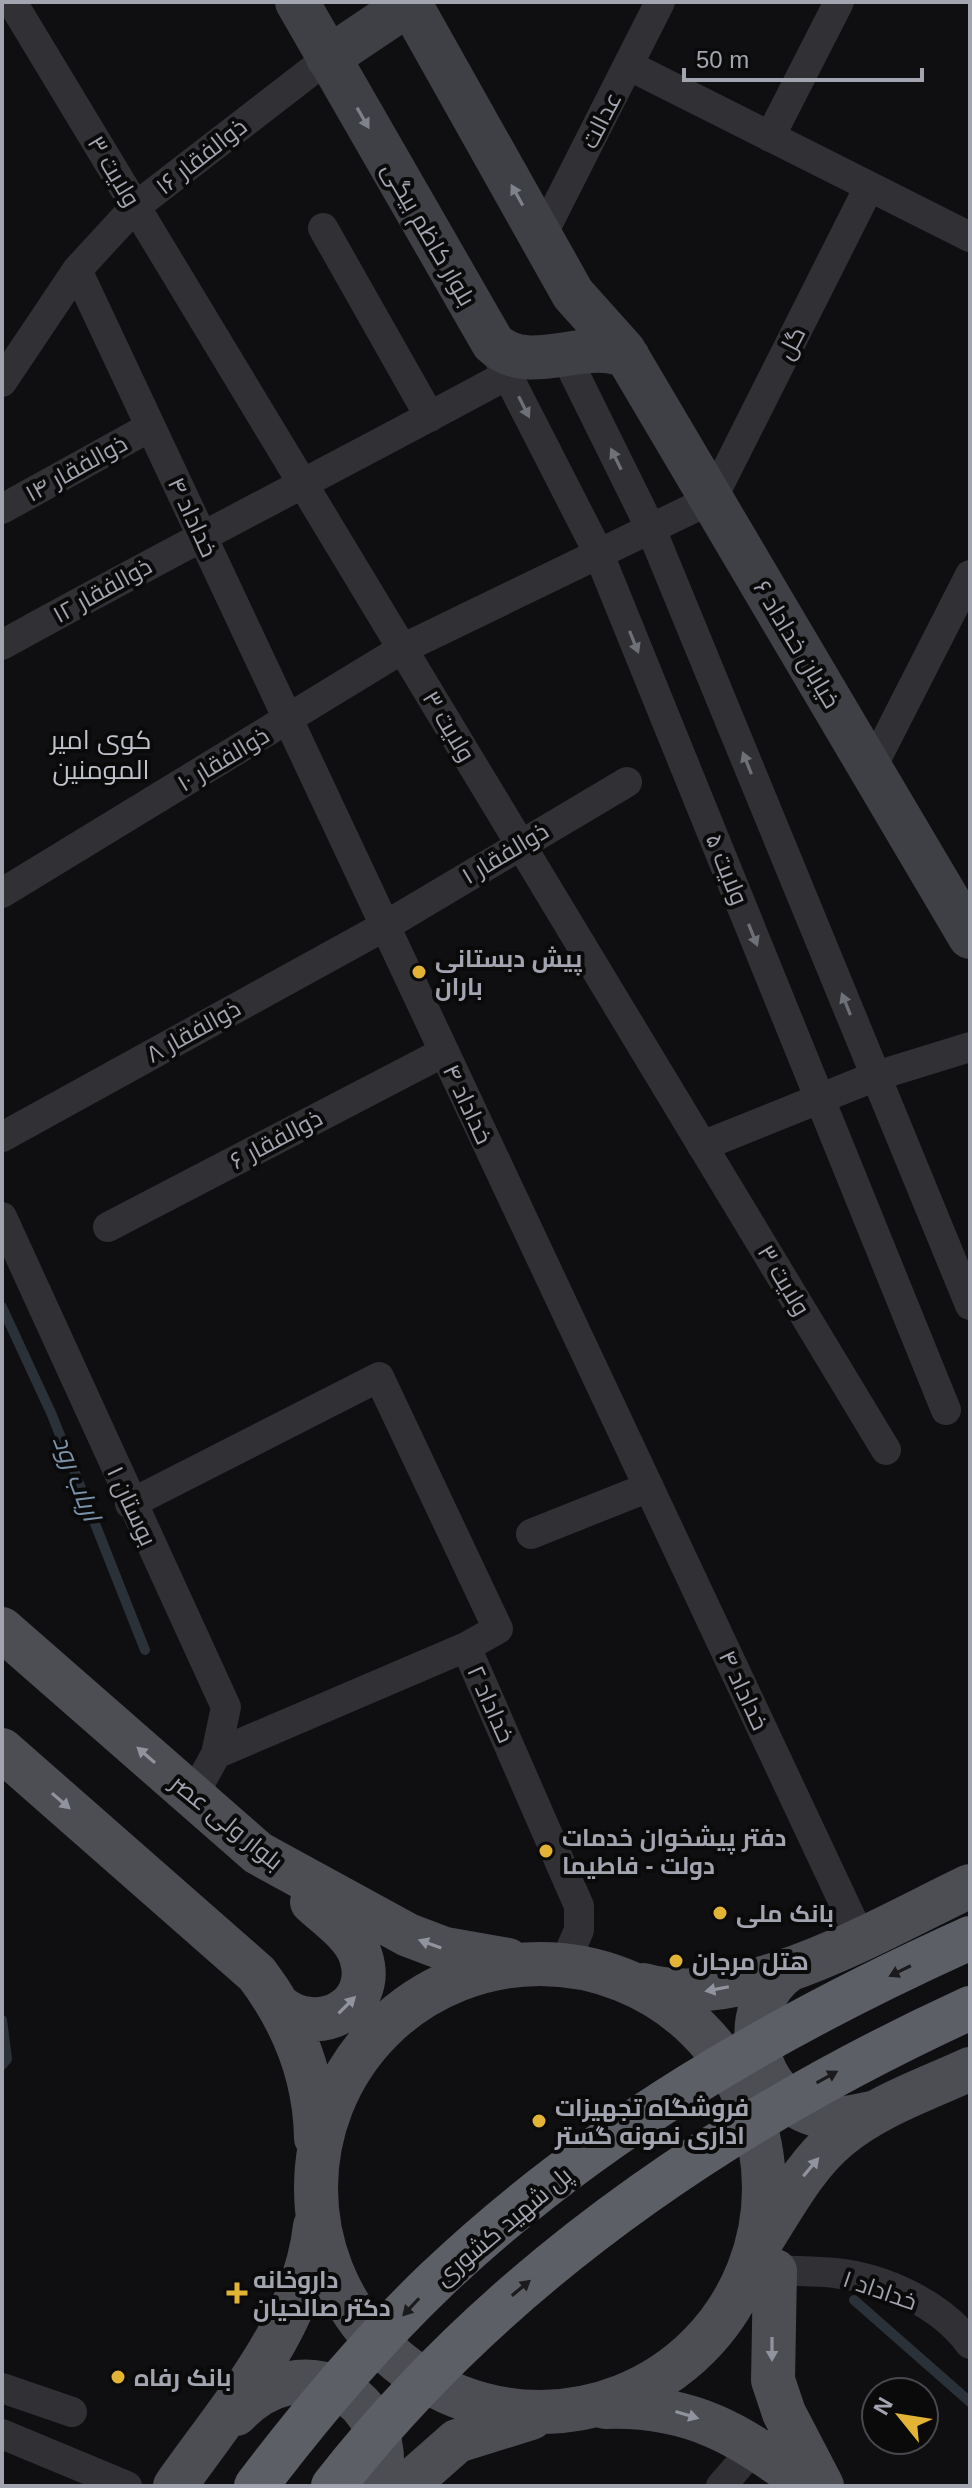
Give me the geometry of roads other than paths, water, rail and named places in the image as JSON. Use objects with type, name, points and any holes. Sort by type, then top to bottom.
[{"type":"highway","name":"پل شهید کشوری","points":[[256,2486],[368,2352],[435,2281],[594,2150],[762,2041],[970,1938]]},
{"type":"highway","points":[[333,2486],[403,2403],[482,2322],[621,2210],[676,2170],[797,2094],[970,2008]]},
{"type":"main road","name":"بلوار کاظم بیگی","points":[[297,2],[498,356]]},
{"type":"main road","points":[[328,58],[410,2],[569,286],[626,354]]},
{"type":"main road","points":[[564,353],[562,340],[569,286]]},
{"type":"main road","name":"بلوار کاظم بیگی","points":[[498,356],[498,348],[519,358],[601,348],[626,354]]},
{"type":"main road","name":"خیابان خداداد ۶","points":[[626,354],[970,937]]},
{"type":"main road","name":"بلوار ولی عصر","points":[[2,1629],[258,1853],[373,1919],[430,1944],[472,1956],[549,1965]]},
{"type":"main road","points":[[2,1750],[243,1960],[290,2016],[306,2021],[331,2018],[351,2004],[358,1993],[363,1968],[353,1941],[258,1853]]},
{"type":"main road","points":[[183,2474],[284,2326],[308,2267],[321,2141],[334,2100],[354,2063],[381,2030],[414,2003],[451,1982],[492,1969],[549,1965],[617,1977],[663,1991],[687,1993],[737,1985],[790,1969],[970,1886]]},
{"type":"main road","points":[[790,1969],[772,1986],[757,2024],[756,2044],[771,2083],[793,2104],[821,2116],[842,2119],[887,2109]]},
{"type":"main road","points":[[617,1977],[655,1995],[689,2021],[718,2052],[741,2091],[757,2133],[763,2178],[759,2265],[773,2380],[784,2413],[822,2486]]},
{"type":"main road","points":[[279,2006],[300,2048],[312,2087],[323,2246],[338,2286],[361,2324],[392,2357],[428,2383],[470,2402],[514,2411],[640,2406],[702,2420],[755,2447],[808,2486]]},
{"type":"main road","points":[[406,2486],[457,2441],[625,2395],[684,2360],[759,2265],[799,2182],[825,2150],[864,2119],[970,2069]]},
{"type":"main road","points":[[183,2474],[251,2398],[276,2385],[304,2380],[340,2389],[369,2414],[383,2448],[380,2486]]},
{"type":"street","name":"ولایت ۳","points":[[12,2],[886,1450]]},
{"type":"street","name":"عدالت","points":[[541,237],[660,2]]},
{"type":"street","points":[[770,137],[839,2]]},
{"type":"street","name":"ذوالفقار ۱۶","points":[[2,382],[77,270],[135,207],[328,58]]},
{"type":"street","points":[[628,65],[970,237]]},
{"type":"street","name":"گل","points":[[712,499],[869,187]]},
{"type":"street","points":[[323,228],[430,417]]},
{"type":"street","name":"خداداد ۴","points":[[77,270],[860,1937]]},
{"type":"street","points":[[564,353],[651,529],[970,1305]]},
{"type":"street","name":"ذوالفقار ۱۲","points":[[2,645],[201,534],[304,486],[430,417],[498,356]]},
{"type":"street","name":"ولایت ۵","points":[[498,356],[598,552],[946,1410]]},
{"type":"street","name":"ذوالفقار ۱۴","points":[[2,509],[150,427]]},
{"type":"street","name":"ذوالفقار ۱۰","points":[[2,893],[402,649],[712,499]]},
{"type":"street","points":[[871,769],[970,575]]},
{"type":"street","name":"ذوالفقار ۱","points":[[385,926],[627,782]]},
{"type":"street","name":"ذوالفقار ۸","points":[[2,1137],[385,926]]},
{"type":"street","points":[[702,1146],[819,1097],[970,1047]]},
{"type":"street","name":"ذوالفقار ۶","points":[[108,1227],[444,1052]]},
{"type":"street","name":"بوستان ۱","points":[[2,1217],[130,1504],[226,1707],[216,1754],[193,1796]]},
{"type":"street","name":"خداداد ۲","points":[[130,1504],[379,1377],[498,1629],[466,1647],[579,1906],[579,1930],[549,1965]]},
{"type":"street","points":[[531,1534],[649,1487]]},
{"type":"street","points":[[216,1754],[466,1647]]},
{"type":"street","name":"خداداد ۱","points":[[759,2265],[836,2273],[883,2286],[936,2312],[970,2344]]},
{"type":"street","points":[[2,2388],[72,2412]]},
{"type":"street","points":[[2,2434],[127,2486]]},
{"type":"street","points":[[428,2486],[457,2441]]},
{"type":"street","points":[[721,2486],[755,2447]]},
{"type":"waterway","name":"ارباب رود","points":[[2,1307],[52,1415],[145,1650]]},
{"type":"waterway","points":[[2,2020],[7,2059],[2,2065]]},
{"type":"waterway","name":"ارباب رود","points":[[854,2300],[970,2402]]},
{"type":"place","name":"پیش دبستانی باران","points":[[419,972]]},
{"type":"place","name":"دفتر پیشخوان خدمات دولت - فاطیما","points":[[546,1851]]},
{"type":"place","name":"بانک ملی","points":[[720,1913]]},
{"type":"place","name":"هتل مرجان","points":[[676,1961]]},
{"type":"place","name":"فروشگاه تجهیزات اداری نمونه گستر","points":[[539,2121]]},
{"type":"place","name":"داروخانه دکتر صالحیان","points":[[237,2293]]},
{"type":"place","name":"بانک رفاه","points":[[118,2377]]},
{"type":"district","name":"کوی امیر المومنین","points":[[101,755]]}]
